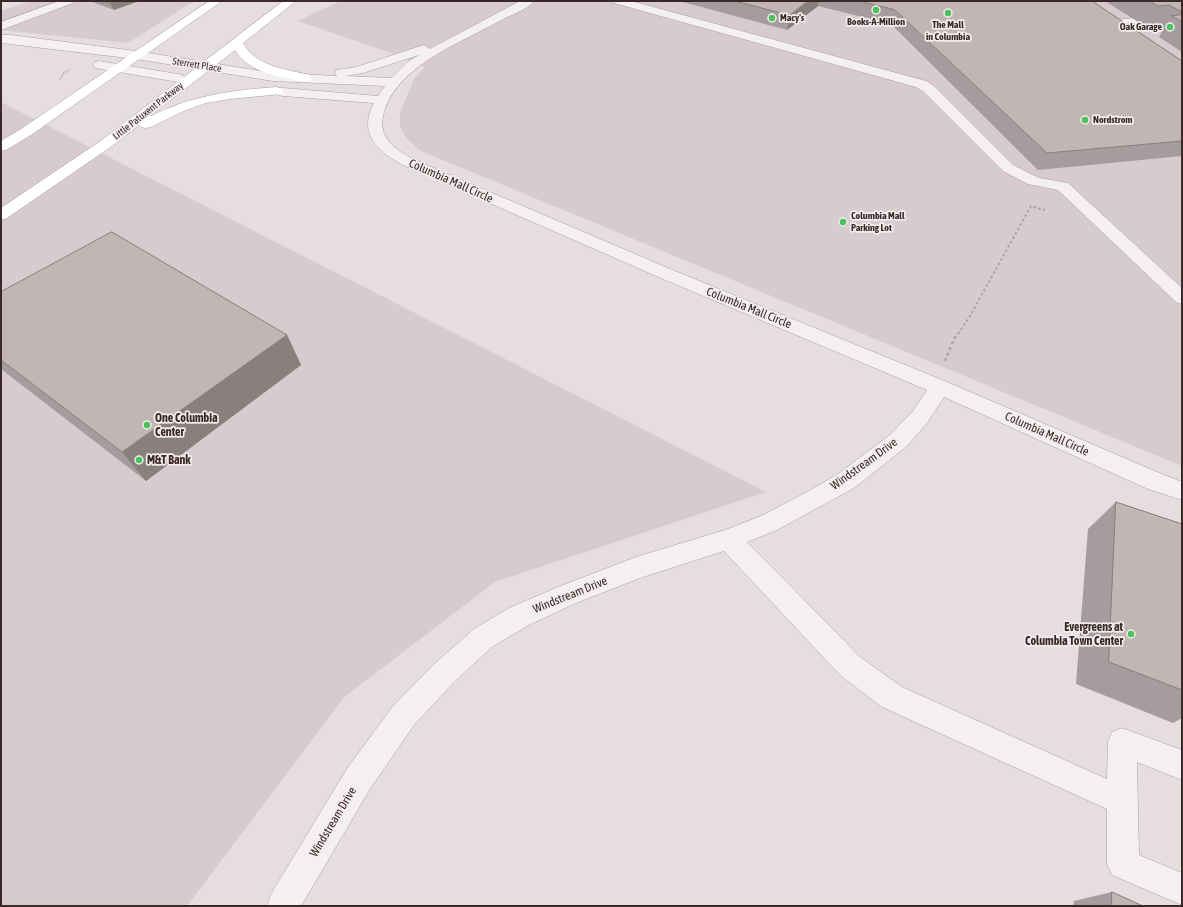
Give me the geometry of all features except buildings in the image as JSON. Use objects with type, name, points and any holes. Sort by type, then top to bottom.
[{"type":"main road","points":[[1,147],[26,132],[216,1]]},
{"type":"main road","name":"Little Patuxent Parkway","points":[[1,215],[107,143],[290,1]]},
{"type":"main road","points":[[237,43],[245,56],[252,61],[268,68],[305,78]]},
{"type":"main road","points":[[107,143],[167,114],[202,100],[240,94],[276,91]]},
{"type":"street","points":[[1,26],[69,1]]},
{"type":"street","points":[[305,78],[358,70],[406,56],[468,34],[528,1]]},
{"type":"street","points":[[618,1],[921,84],[929,88],[1008,168],[1022,178],[1043,184],[1062,186],[1182,298]]},
{"type":"street","points":[[1108,14],[1129,31]]},
{"type":"street","points":[[1118,22],[1136,21]]},
{"type":"street","name":"Columbia Mall Circle","points":[[468,34],[429,54],[410,66],[393,82],[376,112],[375,131],[382,143],[392,154],[410,164],[669,275],[942,375],[1156,482],[1182,491]]},
{"type":"street","name":"Sterrett Place","points":[[1,39],[136,55],[273,77],[393,82]]},
{"type":"street","name":"Sterrett Place","points":[[90,64],[189,80],[204,81]]},
{"type":"street","name":"Sterrett Place","points":[[218,83],[276,91],[382,100]]},
{"type":"street","name":"Windstream Drive","points":[[283,906],[359,778],[404,715],[443,674],[483,638],[518,617],[567,595],[636,568],[728,539],[769,523],[846,481],[899,440],[920,417],[942,375]]},
{"type":"street","points":[[728,539],[850,666],[892,697],[1123,801]]},
{"type":"street","points":[[1182,765],[1122,742],[1123,864],[1182,889]]},
{"type":"path","points":[[942,375],[954,340],[970,316],[1031,206],[1044,210],[1047,205]]},
{"type":"shaded area","points":[[31,1],[194,1],[128,43],[1,30],[1,11]]},
{"type":"shaded area","name":"Columbia Mall Parking Lot","points":[[340,1],[1182,1],[1182,466],[421,151],[406,138],[400,126],[400,113],[414,79],[425,67],[394,54],[298,21]]},
{"type":"shaded area","points":[[1,102],[766,492],[495,582],[344,697],[187,906],[1,906]]},
{"type":"place","name":"Books-A-Million","points":[[876,10]]},
{"type":"place","name":"The Mall in Columbia","points":[[948,13]]},
{"type":"place","name":"Macy's","points":[[772,18]]},
{"type":"place","name":"Oak Garage","points":[[1170,27]]},
{"type":"place","name":"Nordstrom","points":[[1085,120]]},
{"type":"place","name":"Columbia Mall Parking Lot","points":[[843,222]]},
{"type":"place","name":"One Columbia Center","points":[[147,425]]},
{"type":"place","name":"M&T Bank","points":[[139,460]]},
{"type":"place","name":"Evergreens at Columbia Town Center","points":[[1131,634]]}]
